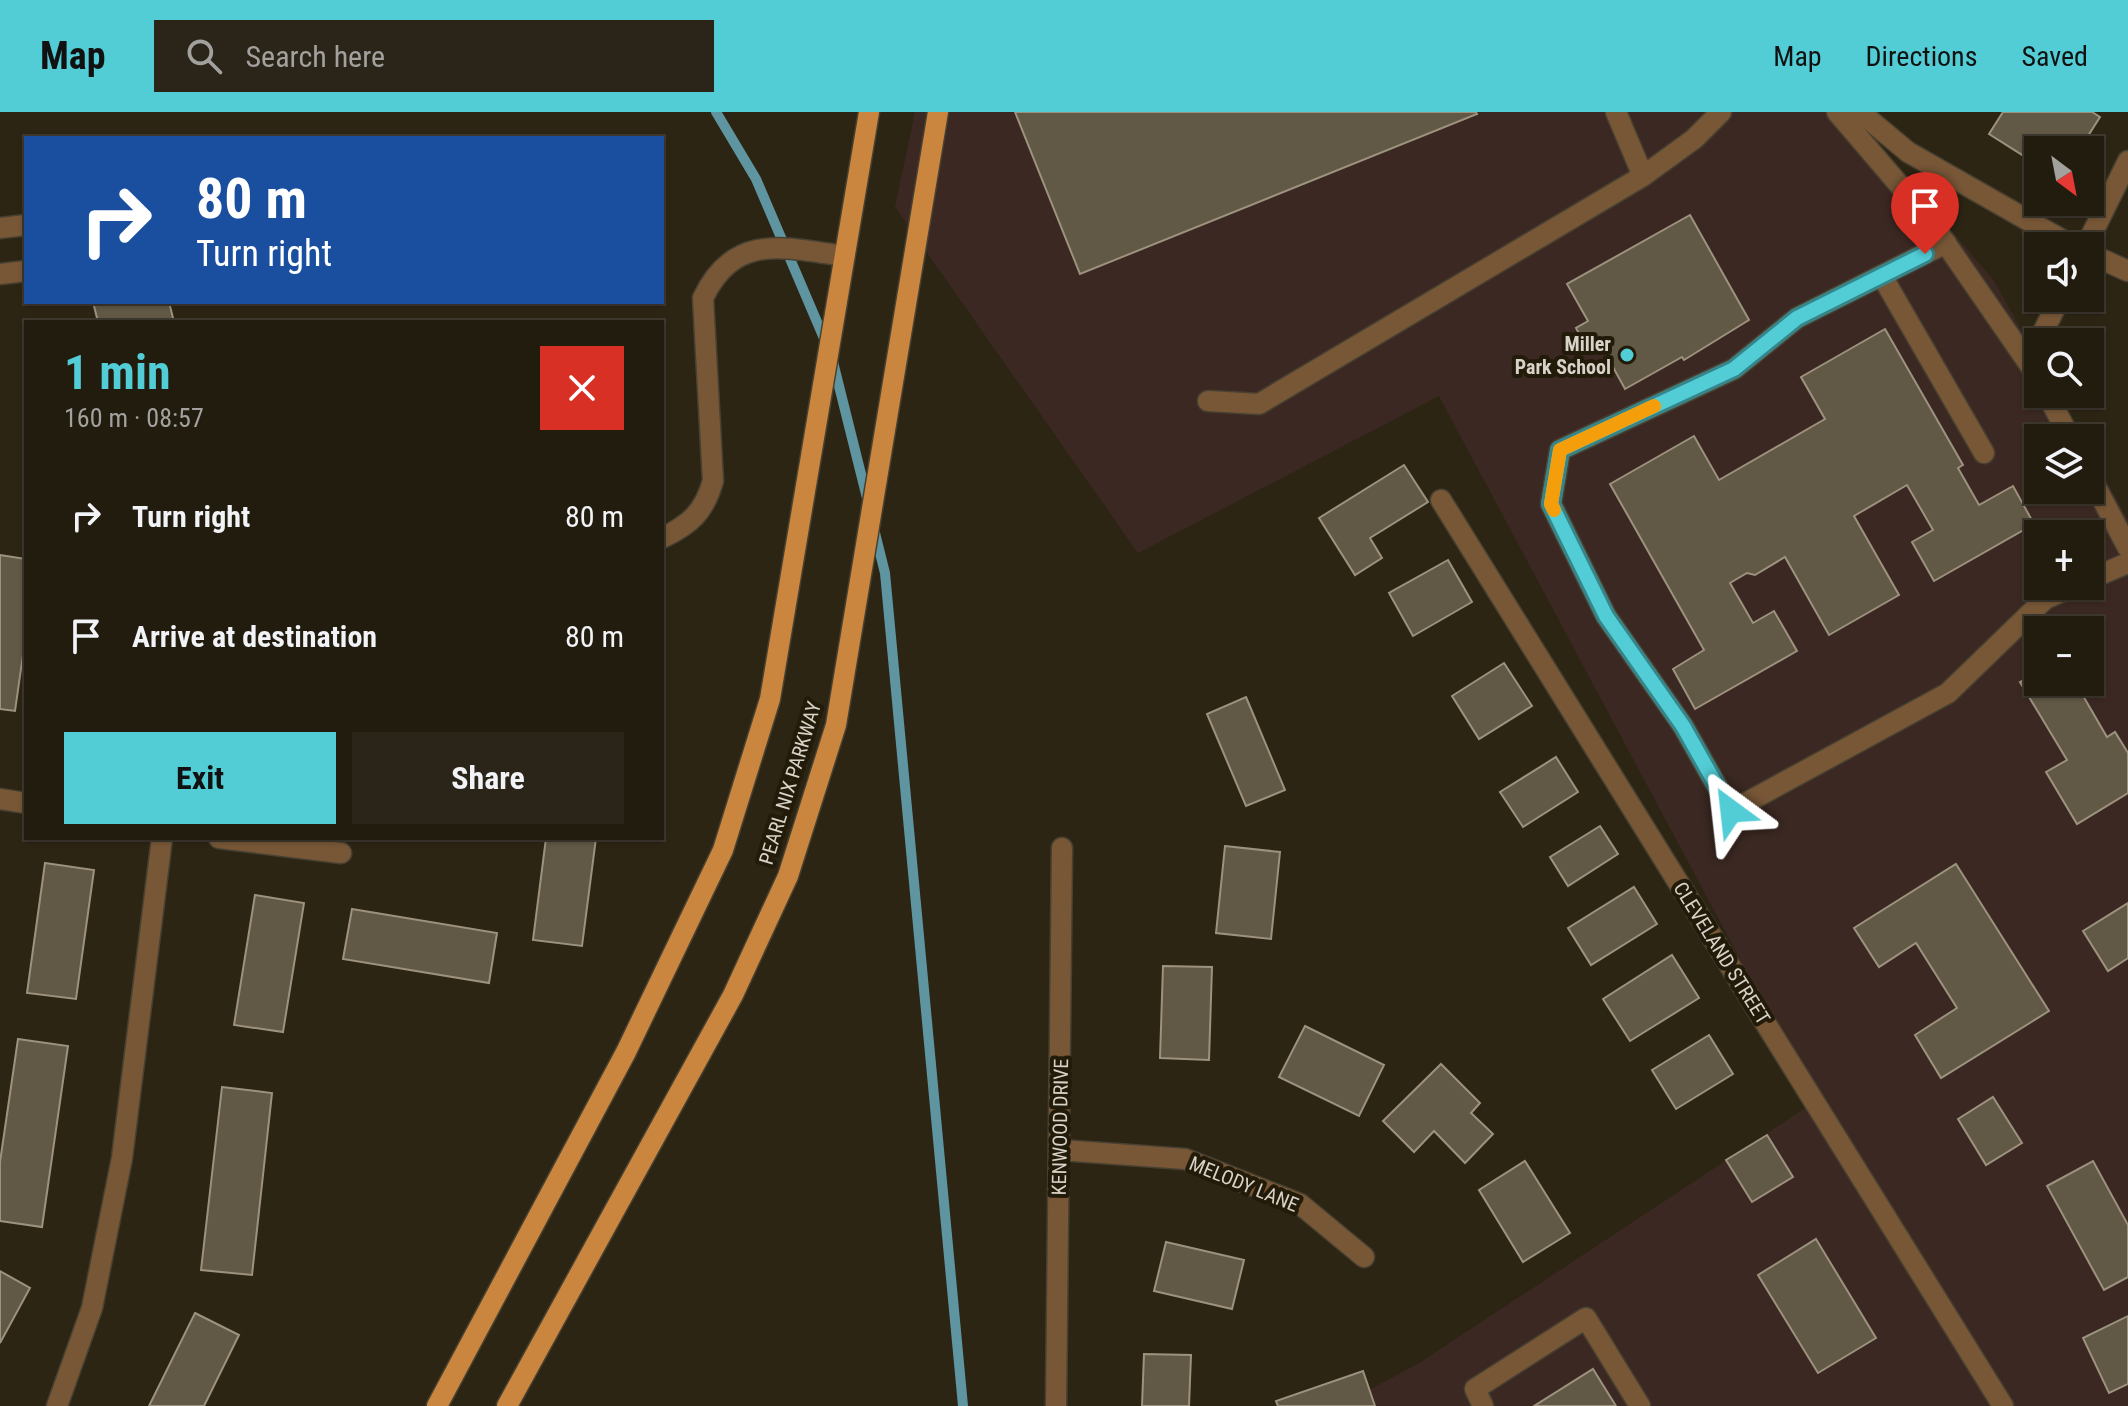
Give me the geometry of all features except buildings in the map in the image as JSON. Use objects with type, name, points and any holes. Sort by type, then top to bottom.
[{"type":"main road","points":[[437,1406],[626,1052],[723,850],[770,699],[869,112]]},
{"type":"main road","name":"PEARL NIX PARKWAY","points":[[507,1406],[733,995],[788,876],[836,725],[938,112]]},
{"type":"street","points":[[1616,112],[1643,176]]},
{"type":"street","points":[[1208,401],[1259,404],[1643,176],[1694,139],[1721,112]]},
{"type":"street","points":[[1837,112],[1946,243],[2024,354]]},
{"type":"street","points":[[1860,112],[1908,152],[2048,232]]},
{"type":"street","points":[[2093,232],[2128,161]]},
{"type":"street","points":[[0,228],[24,225]]},
{"type":"street","points":[[1946,243],[1797,318],[1734,369],[1560,450],[1551,504],[1606,616],[1683,726],[1731,811],[1948,693],[2044,600]]},
{"type":"street","points":[[664,537],[689,525],[706,505],[713,481],[703,298],[715,272],[731,259],[762,248],[844,256]]},
{"type":"street","points":[[2104,260],[2128,271]]},
{"type":"street","points":[[0,274],[24,271]]},
{"type":"street","points":[[1882,276],[1984,453]]},
{"type":"street","name":"CLEVELAND STREET","points":[[1441,500],[2003,1406]]},
{"type":"street","points":[[2104,503],[2128,548]]},
{"type":"street","points":[[2104,573],[2128,563]]},
{"type":"street","points":[[0,799],[24,803]]},
{"type":"street","points":[[57,1406],[92,1308],[122,1158],[162,840]]},
{"type":"street","points":[[235,840],[341,853]]},
{"type":"street","name":"KENWOOD DRIVE","points":[[1056,1406],[1062,848]]},
{"type":"street","name":"MELODY LANE","points":[[1060,1150],[1185,1159],[1300,1204],[1364,1257]]},
{"type":"street","points":[[1483,1406],[1475,1389],[1586,1318],[1640,1406]]},
{"type":"shaded area","points":[[915,112],[1852,112],[1994,281],[2024,334],[2024,408],[2066,408],[2074,424],[2024,424],[2024,504],[2104,504],[2104,477],[2128,520],[2128,1406],[1364,1406],[1358,1396],[1421,1362],[1816,1101],[1439,396],[1138,553],[895,207]]},
{"type":"waterway","points":[[716,112],[756,179],[826,343]]},
{"type":"waterway","points":[[832,358],[868,502]]},
{"type":"waterway","points":[[874,529],[885,573],[963,1406]]},
{"type":"slow traffic","points":[[1554,510],[1551,504],[1560,450],[1654,406]]},
{"type":"place","name":"Miller Park School","points":[[1627,355]]},
{"type":"route","points":[[1731,811],[1683,726],[1606,616],[1551,504],[1560,450],[1734,369],[1797,318],[1925,254]]}]
